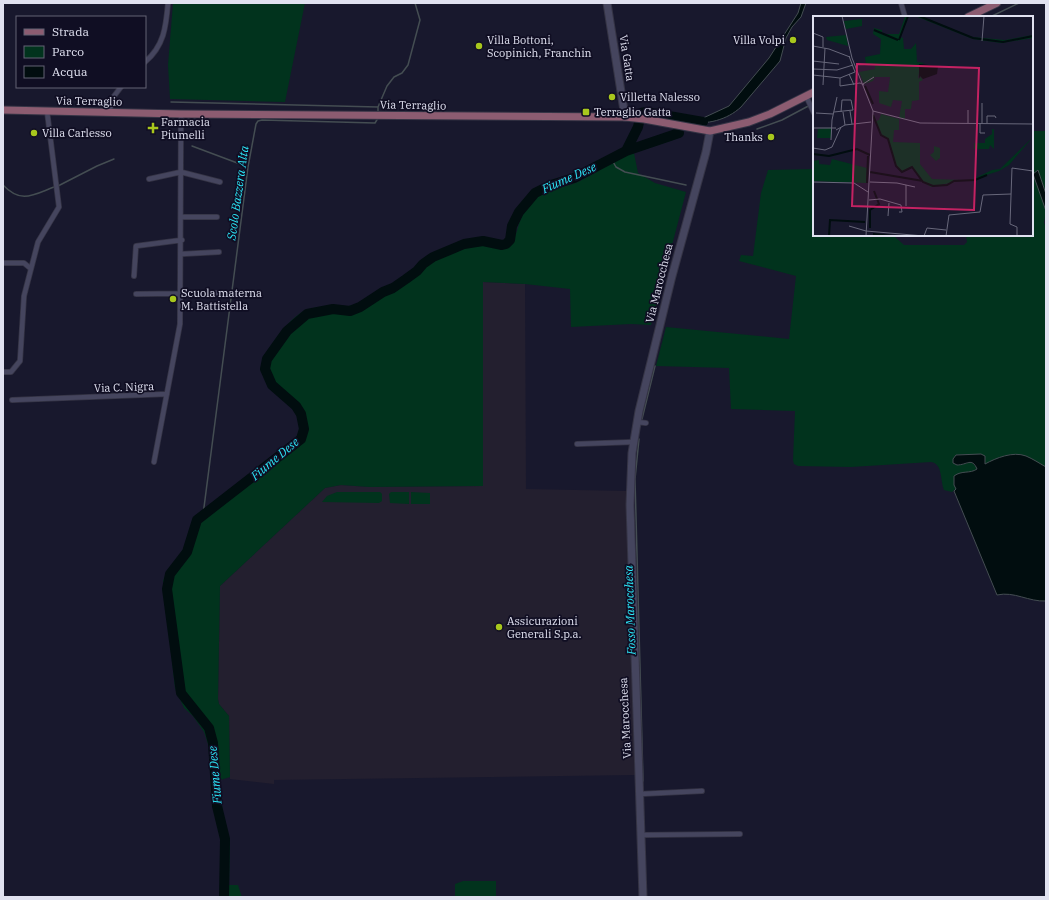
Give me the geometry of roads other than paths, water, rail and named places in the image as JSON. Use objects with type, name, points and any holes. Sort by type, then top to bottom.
[{"type":"main road","points":[[970,16],[996,3]]},
{"type":"main road","name":"Via Terraglio","points":[[3,110],[182,114],[625,117],[640,118],[710,131],[749,122],[809,102],[813,94]]},
{"type":"street","points":[[146,61],[156,52],[161,41],[168,3]]},
{"type":"street","name":"Via Gatta","points":[[607,3],[625,117]]},
{"type":"street","points":[[901,3],[905,16]]},
{"type":"street","points":[[110,113],[111,100],[120,88]]},
{"type":"street","points":[[809,102],[813,111]]},
{"type":"street","points":[[3,372],[11,372],[20,361],[24,296],[30,268],[38,242],[59,207],[47,111]]},
{"type":"street","points":[[168,394],[180,330],[182,254],[182,114]]},
{"type":"street","name":"Via Marocchesa","points":[[642,897],[630,505],[633,442],[651,359],[706,152],[710,131]]},
{"type":"street","points":[[149,179],[181,172],[220,182]]},
{"type":"street","points":[[182,217],[217,217]]},
{"type":"street","points":[[134,276],[136,246],[182,240]]},
{"type":"street","points":[[182,254],[219,252]]},
{"type":"street","points":[[3,263],[24,263],[30,268]]},
{"type":"street","points":[[136,294],[226,294]]},
{"type":"street","name":"Via C. Nigra","points":[[12,400],[168,394],[154,462]]},
{"type":"street","points":[[637,422],[646,423]]},
{"type":"street","points":[[577,444],[633,442]]},
{"type":"street","points":[[640,794],[702,791]]},
{"type":"street","points":[[641,834],[740,834]]},
{"type":"water","points":[[801,3],[806,3],[801,17],[792,27],[786,38],[780,61],[741,107],[723,118],[709,122],[688,122],[701,119],[729,106],[769,58],[798,13]]},
{"type":"water","points":[[1038,170],[1046,194],[1046,211],[1033,174]]},
{"type":"water","points":[[981,454],[985,456],[985,464],[999,458],[1016,454],[1026,456],[1046,467],[1046,601],[1034,600],[1009,594],[997,595],[954,491],[956,489],[954,485],[954,476],[977,469],[971,462],[957,465],[953,463],[953,459],[956,455]]},
{"type":"waterway","name":"Scolo Bazzera Alta","points":[[378,114],[378,107],[387,86],[394,77],[402,73],[408,65],[420,20],[415,3]]},
{"type":"waterway","points":[[992,16],[1019,3]]},
{"type":"waterway","points":[[171,102],[378,107]]},
{"type":"waterway","points":[[757,129],[782,120],[813,104]]},
{"type":"waterway","name":"Fiume Dese","points":[[626,151],[638,127],[641,113],[646,112],[703,122]]},
{"type":"waterway","name":"Scolo Bazzera Alta","points":[[203,515],[248,167],[256,124],[258,121],[262,120],[375,123],[378,118]]},
{"type":"waterway","name":"Fiume Dese","points":[[224,897],[225,839],[217,806],[213,743],[209,728],[181,693],[167,589],[170,574],[187,552],[197,520],[301,439],[304,429],[301,414],[296,406],[272,385],[265,369],[267,359],[287,331],[307,314],[333,309],[350,311],[360,307],[383,292],[393,288],[417,271],[423,264],[433,257],[464,244],[483,241],[502,245],[506,244],[510,240],[512,226],[519,212],[535,193],[551,185],[574,178],[626,151],[679,133]]},
{"type":"waterway","points":[[192,146],[248,167]]},
{"type":"waterway","points":[[58,186],[114,159]]},
{"type":"waterway","points":[[612,160],[616,167],[625,172],[686,185]]},
{"type":"waterway","points":[[3,185],[9,191],[22,196],[33,195],[54,187]]},
{"type":"waterway","name":"Fosso Marocchesa","points":[[642,419],[655,366]]},
{"type":"waterway","name":"Fosso Marocchesa","points":[[639,439],[635,479],[643,781]]},
{"type":"place","name":"Villa Volpi","points":[[793,40]]},
{"type":"place","name":"Villa Bottoni, Scopinich, Franchin","points":[[479,46]]},
{"type":"place","name":"Villetta Nalesso","points":[[612,97]]},
{"type":"place","name":"Terraglio Gatta","points":[[586,112]]},
{"type":"place","name":"Farmacia Piumelli","points":[[153,128]]},
{"type":"place","name":"Villa Carlesso","points":[[34,133]]},
{"type":"place","name":"Thanks","points":[[771,137]]},
{"type":"place","name":"Scuola materna M. Battistella","points":[[173,299]]},
{"type":"place","name":"Assicurazioni Generali S.p.a.","points":[[499,627]]}]
